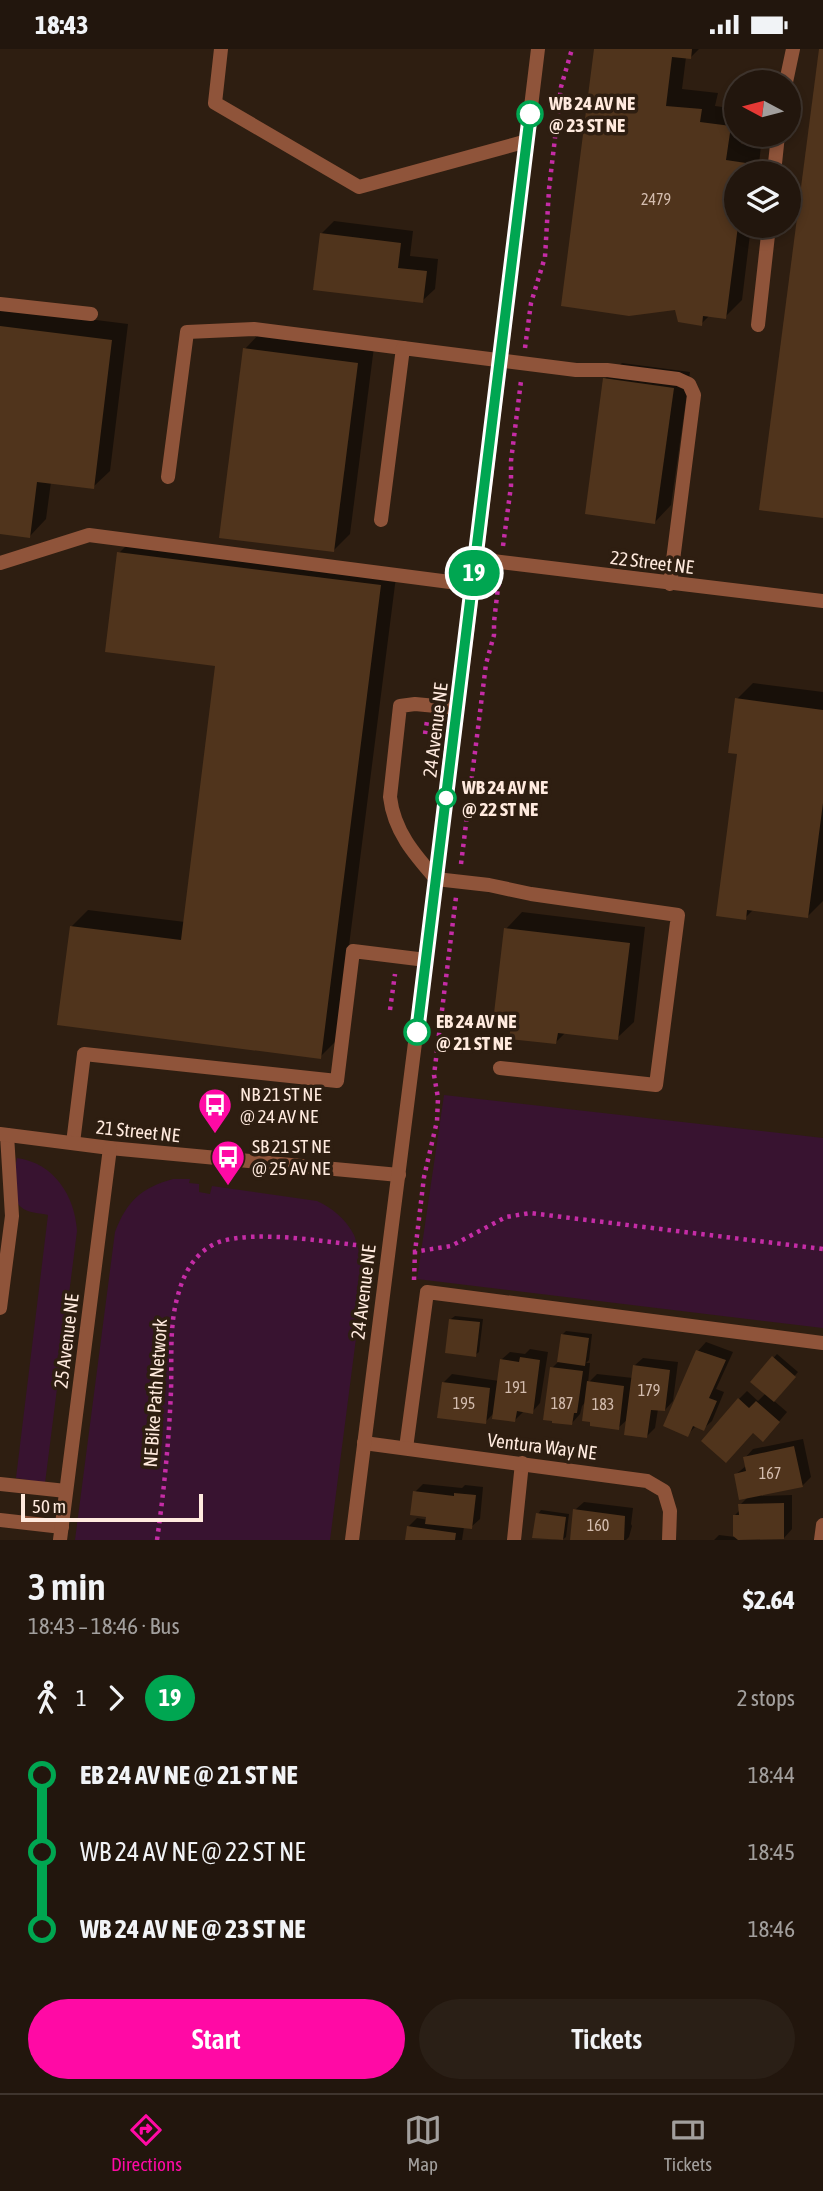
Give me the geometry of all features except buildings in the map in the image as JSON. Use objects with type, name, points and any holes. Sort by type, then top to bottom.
[{"type":"street","points":[[221,49],[215,103],[359,187],[527,141]]},
{"type":"street","name":"24 Avenue NE","points":[[352,1540],[538,49]]},
{"type":"street","points":[[789,70],[793,49]]},
{"type":"street","points":[[758,325],[768,238]]},
{"type":"street","points":[[0,304],[91,314]]},
{"type":"street","points":[[168,477],[187,332],[254,329],[576,370],[607,370],[678,379],[689,384],[694,395],[670,584]]},
{"type":"street","points":[[381,520],[402,348]]},
{"type":"street","points":[[0,563],[89,534],[473,585]]},
{"type":"street","name":"22 Street NE","points":[[476,559],[823,601]]},
{"type":"street","points":[[457,708],[415,704],[400,706],[390,796],[391,810],[411,852],[436,879],[678,915],[656,1085],[500,1068]]},
{"type":"street","points":[[73,1143],[84,1054],[337,1080],[353,951],[426,960]]},
{"type":"street","points":[[0,1308],[12,1216],[4,1135]]},
{"type":"street","name":"21 Street NE","points":[[4,1135],[399,1175]]},
{"type":"street","name":"25 Avenue NE","points":[[61,1534],[110,1147]]},
{"type":"street","points":[[407,1448],[427,1291],[823,1343]]},
{"type":"street","name":"Ventura Way NE","points":[[364,1443],[648,1481],[664,1491],[670,1511],[669,1540]]},
{"type":"street","points":[[514,1540],[523,1463]]},
{"type":"street","points":[[0,1484],[66,1491]]},
{"type":"street","points":[[0,1520],[61,1534]]},
{"type":"street","points":[[821,1540],[823,1525]]},
{"type":"path","points":[[508,503],[512,487],[511,461],[531,303],[545,257],[549,189],[561,87],[572,49]]},
{"type":"path","points":[[494,622],[494,635],[486,664],[434,1075],[438,1098],[437,1121],[424,1177],[415,1252],[451,1246],[506,1217],[530,1213],[823,1249]]},
{"type":"path","points":[[390,1010],[398,956]]},
{"type":"path","name":"NE Bike Path Network","points":[[157,1540],[167,1445],[173,1319],[181,1284],[193,1261],[217,1243],[235,1238],[258,1236],[363,1246]]},
{"type":"shaded area","points":[[444,1095],[823,1138],[823,1328],[417,1279]]},
{"type":"shaded area","points":[[17,1158],[42,1167],[60,1183],[72,1206],[77,1231],[45,1483],[16,1478],[48,1215],[27,1211],[14,1197]]},
{"type":"shaded area","points":[[173,1179],[190,1179],[189,1183],[199,1184],[199,1192],[210,1194],[212,1186],[317,1201],[343,1219],[363,1254],[364,1276],[330,1540],[75,1540],[115,1232],[136,1197]]},
{"type":"bus line","name":"19","points":[[417,1032],[530,114]]},
{"type":"place","name":"WB 24 AV NE @ 23 ST NE","points":[[530,114]]},
{"type":"place","name":"WB 24 AV NE @ 22 ST NE","points":[[446,798]]},
{"type":"place","name":"EB 24 AV NE @ 21 ST NE","points":[[417,1032]]},
{"type":"place","name":"NB 21 ST NE @ 24 AV NE","points":[[215,1135]]},
{"type":"place","name":"SB 21 ST NE @ 25 AV NE","points":[[228,1187]]}]
